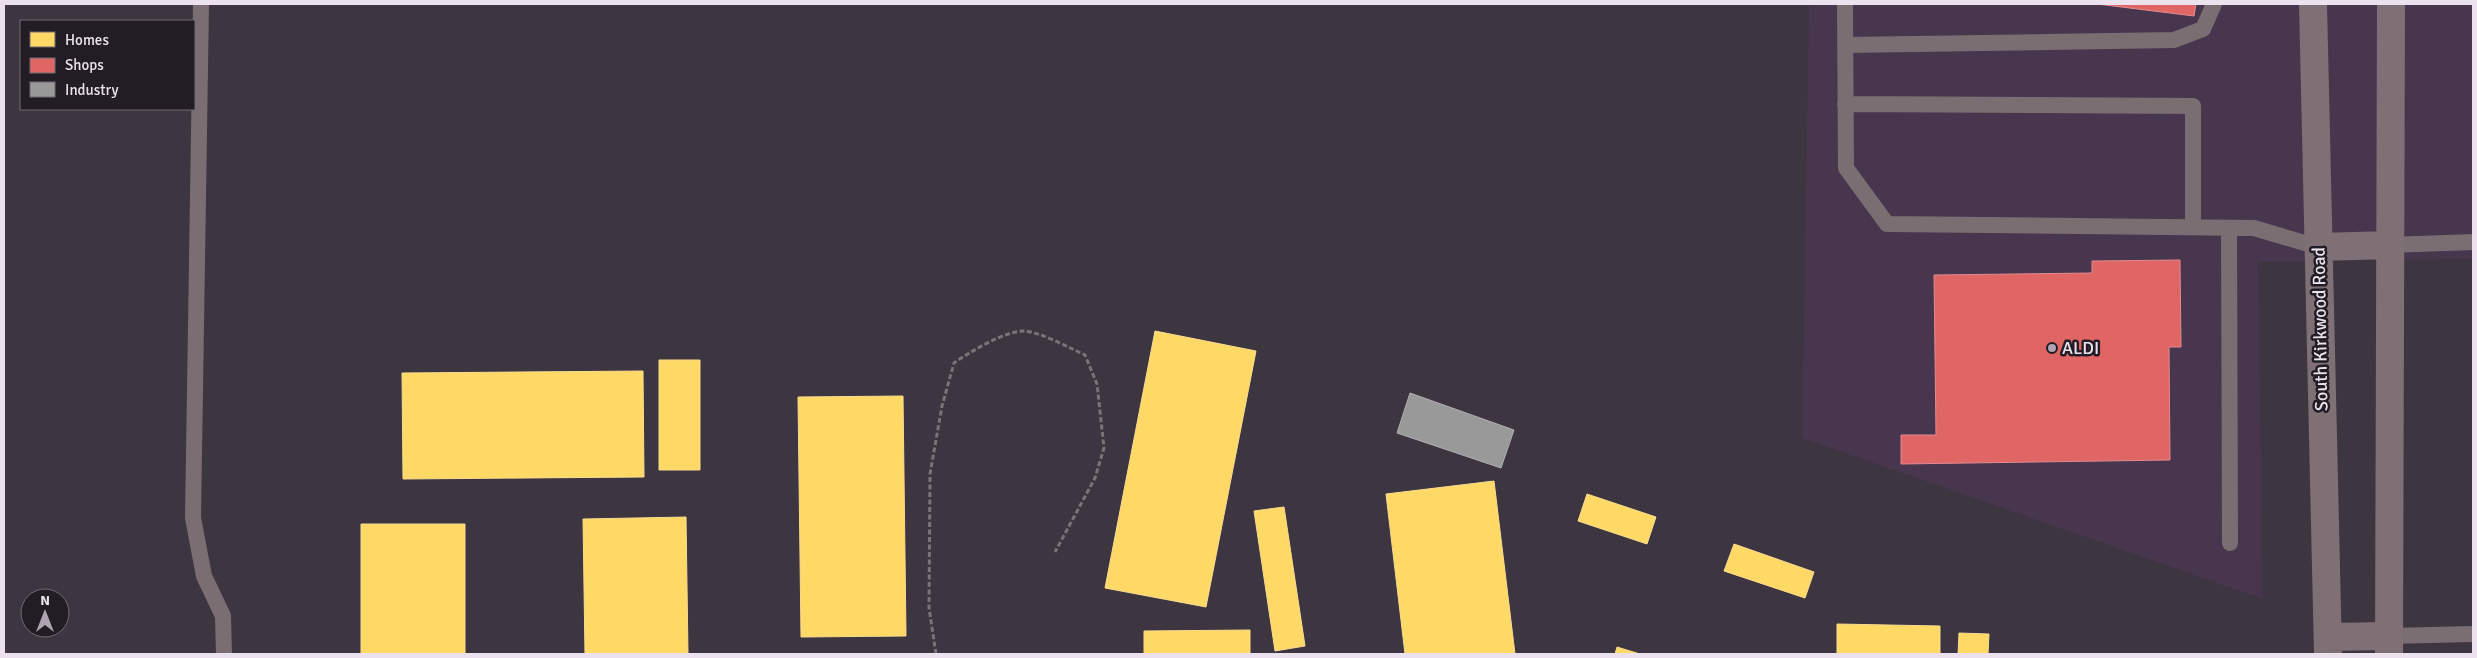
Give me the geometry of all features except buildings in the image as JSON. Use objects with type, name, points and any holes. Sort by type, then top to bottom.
[{"type":"main road","name":"South Kirkwood Road","points":[[2313,4],[2328,645]]},
{"type":"main road","points":[[2328,645],[2389,645],[2391,4]]},
{"type":"main road","points":[[2318,247],[2390,245]]},
{"type":"lane","points":[[201,4],[193,518],[204,576],[223,616],[224,654]]},
{"type":"lane","points":[[1845,4],[1846,168],[1888,224],[2254,228],[2318,247]]},
{"type":"lane","points":[[1846,45],[2174,40],[2203,29],[2214,4]]},
{"type":"lane","points":[[1846,104],[2193,106],[2193,227]]},
{"type":"lane","points":[[2229,228],[2230,543]]},
{"type":"lane","points":[[2390,245],[2473,242]]},
{"type":"lane","points":[[2389,645],[2473,634]]},
{"type":"path","points":[[936,654],[929,608],[930,474],[942,406],[954,363],[986,343],[1024,331],[1062,344],[1085,355],[1097,384],[1104,448],[1095,478],[1055,552]]},
{"type":"shaded area","points":[[1809,4],[2473,4],[2473,259],[2258,262],[2263,599],[1802,438]]},
{"type":"place","name":"ALDI","points":[[2052,348]]}]
